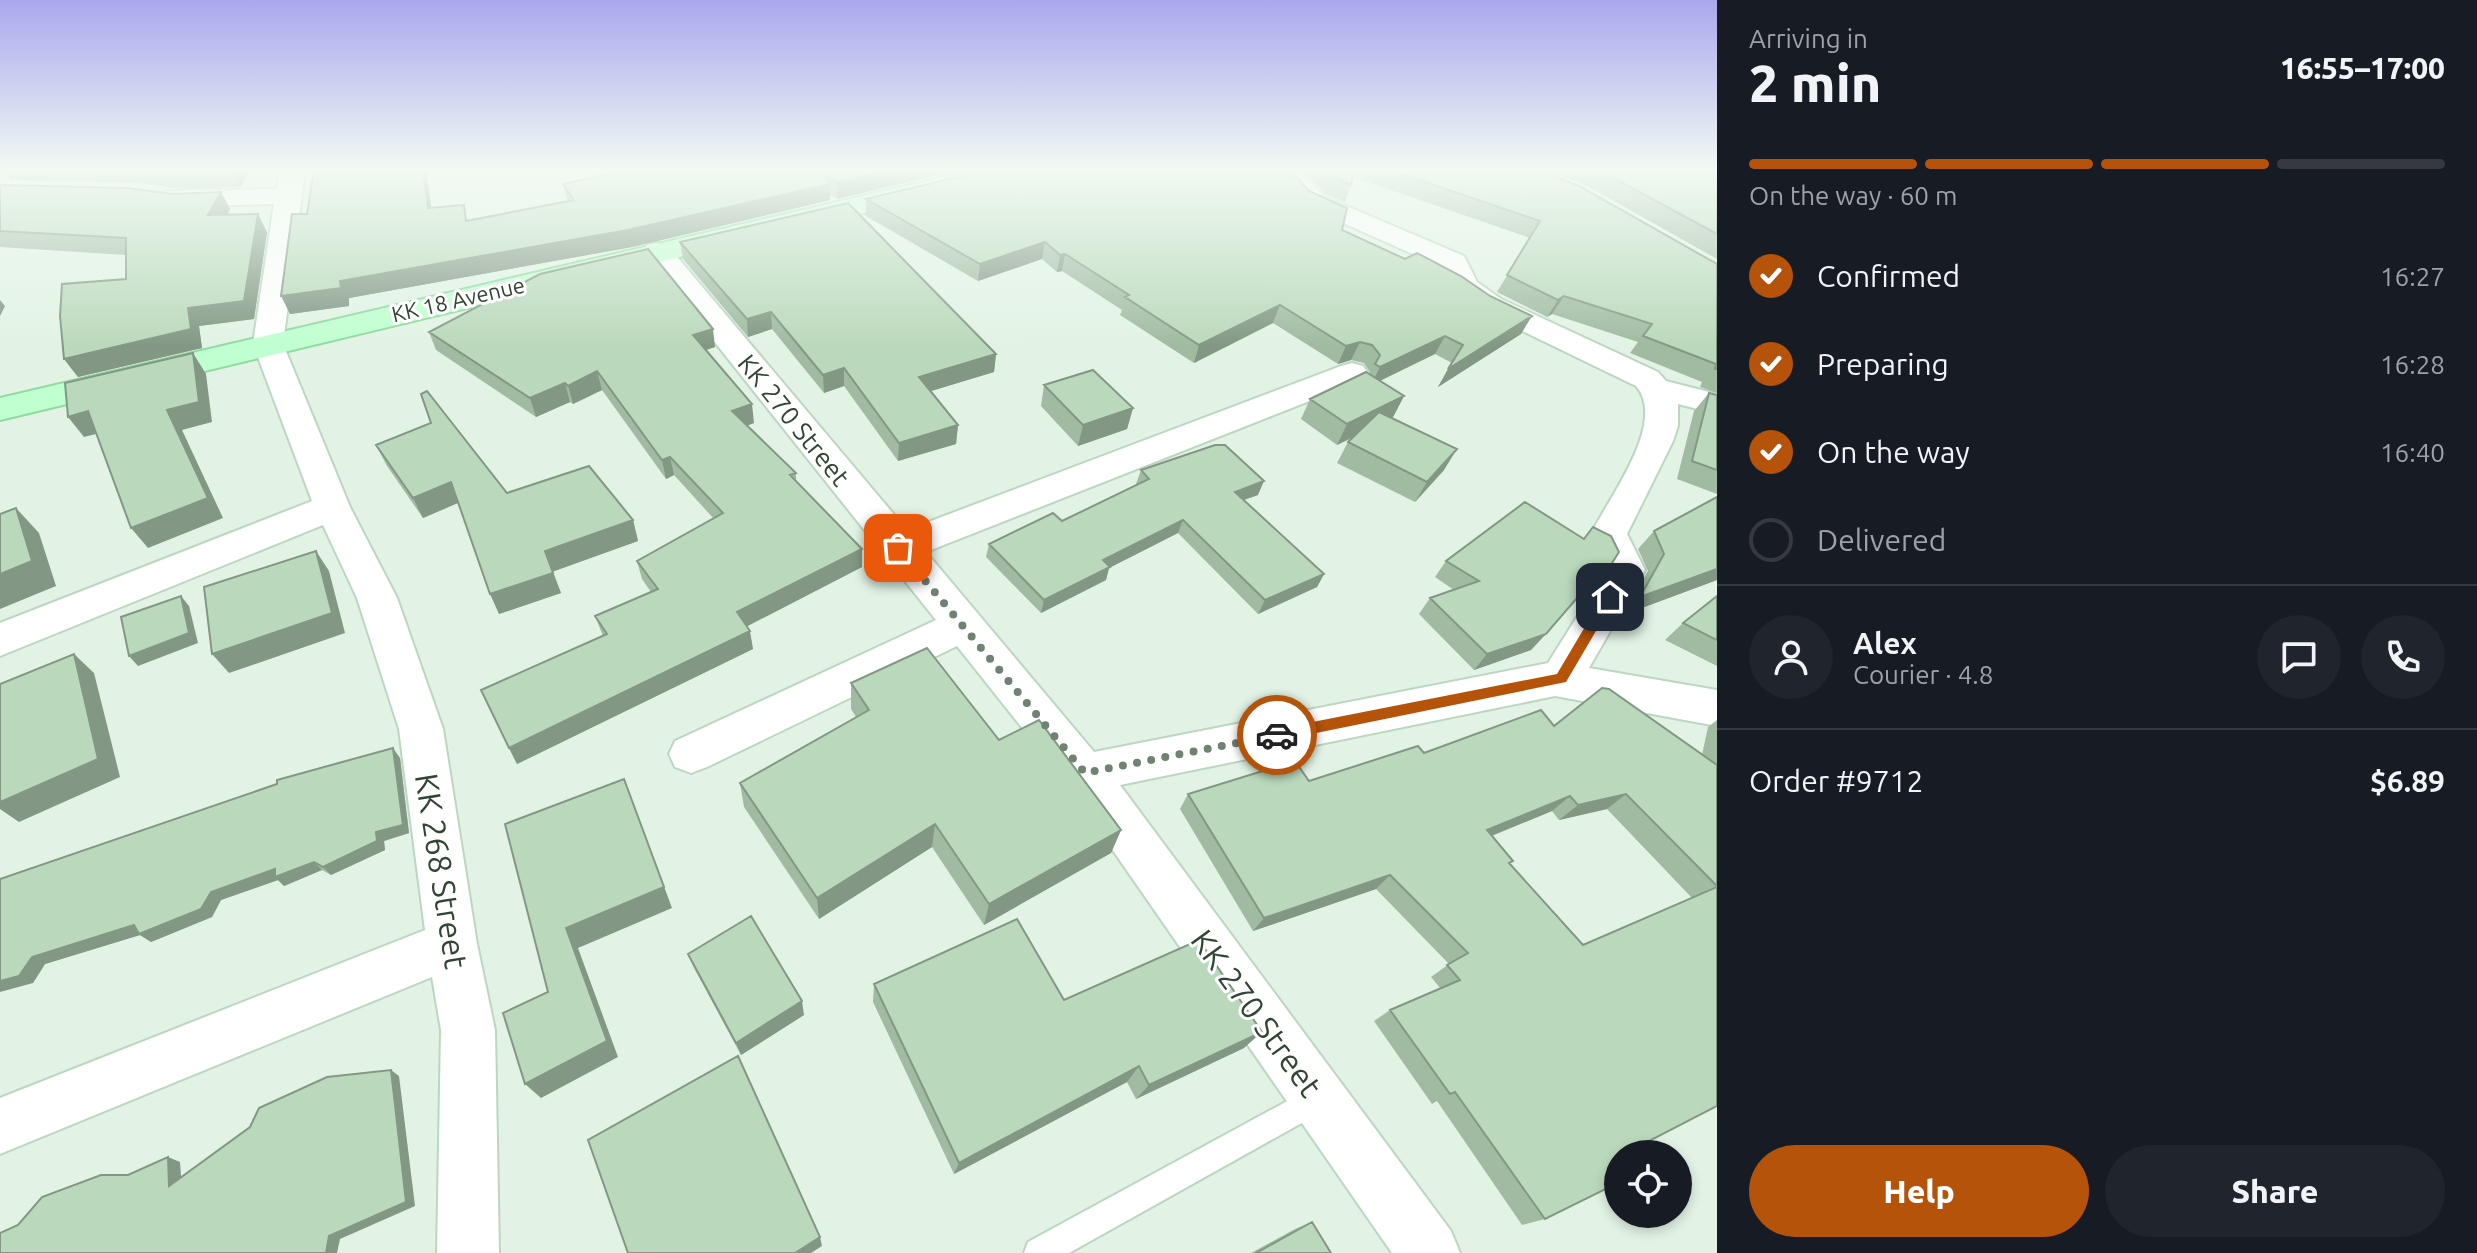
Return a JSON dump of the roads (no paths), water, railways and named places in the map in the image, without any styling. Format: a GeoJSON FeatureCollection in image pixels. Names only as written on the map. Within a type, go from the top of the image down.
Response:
{"type":"FeatureCollection","features":[{"type":"Feature","properties":{"kind":"main road","name":"KK 18 Avenue"},"geometry":{"type":"LineString","coordinates":[[0,409],[755,228]]}},
{"type":"Feature","properties":{"kind":"street"},"geometry":{"type":"LineString","coordinates":[[268,344],[285,228]]}},
{"type":"Feature","properties":{"kind":"street"},"geometry":{"type":"LineString","coordinates":[[1377,228],[1454,262],[1465,287],[1491,305],[1647,379],[1657,389],[1717,404]]}},
{"type":"Feature","properties":{"kind":"street","name":"KK 270 Street"},"geometry":{"type":"LineString","coordinates":[[657,251],[1085,773],[1429,1253]]}},
{"type":"Feature","properties":{"kind":"street","name":"KK 268 Street"},"geometry":{"type":"LineString","coordinates":[[268,344],[332,507],[377,598],[421,729],[452,944],[468,1030],[468,1253]]}},
{"type":"Feature","properties":{"kind":"street"},"geometry":{"type":"LineString","coordinates":[[898,548],[1352,373]]}},
{"type":"Feature","properties":{"kind":"street"},"geometry":{"type":"LineString","coordinates":[[1561,678],[1626,570],[1609,534],[1651,452],[1663,413],[1657,389]]}},
{"type":"Feature","properties":{"kind":"street"},"geometry":{"type":"LineString","coordinates":[[0,640],[332,507]]}},
{"type":"Feature","properties":{"kind":"street"},"geometry":{"type":"LineString","coordinates":[[691,754],[964,625]]}},
{"type":"Feature","properties":{"kind":"street"},"geometry":{"type":"LineString","coordinates":[[1085,773],[1561,678],[1717,708]]}},
{"type":"Feature","properties":{"kind":"street"},"geometry":{"type":"LineString","coordinates":[[0,1126],[452,944]]}},
{"type":"Feature","properties":{"kind":"lane"},"geometry":{"type":"LineString","coordinates":[[1039,1253],[1318,1099]]}}]}
